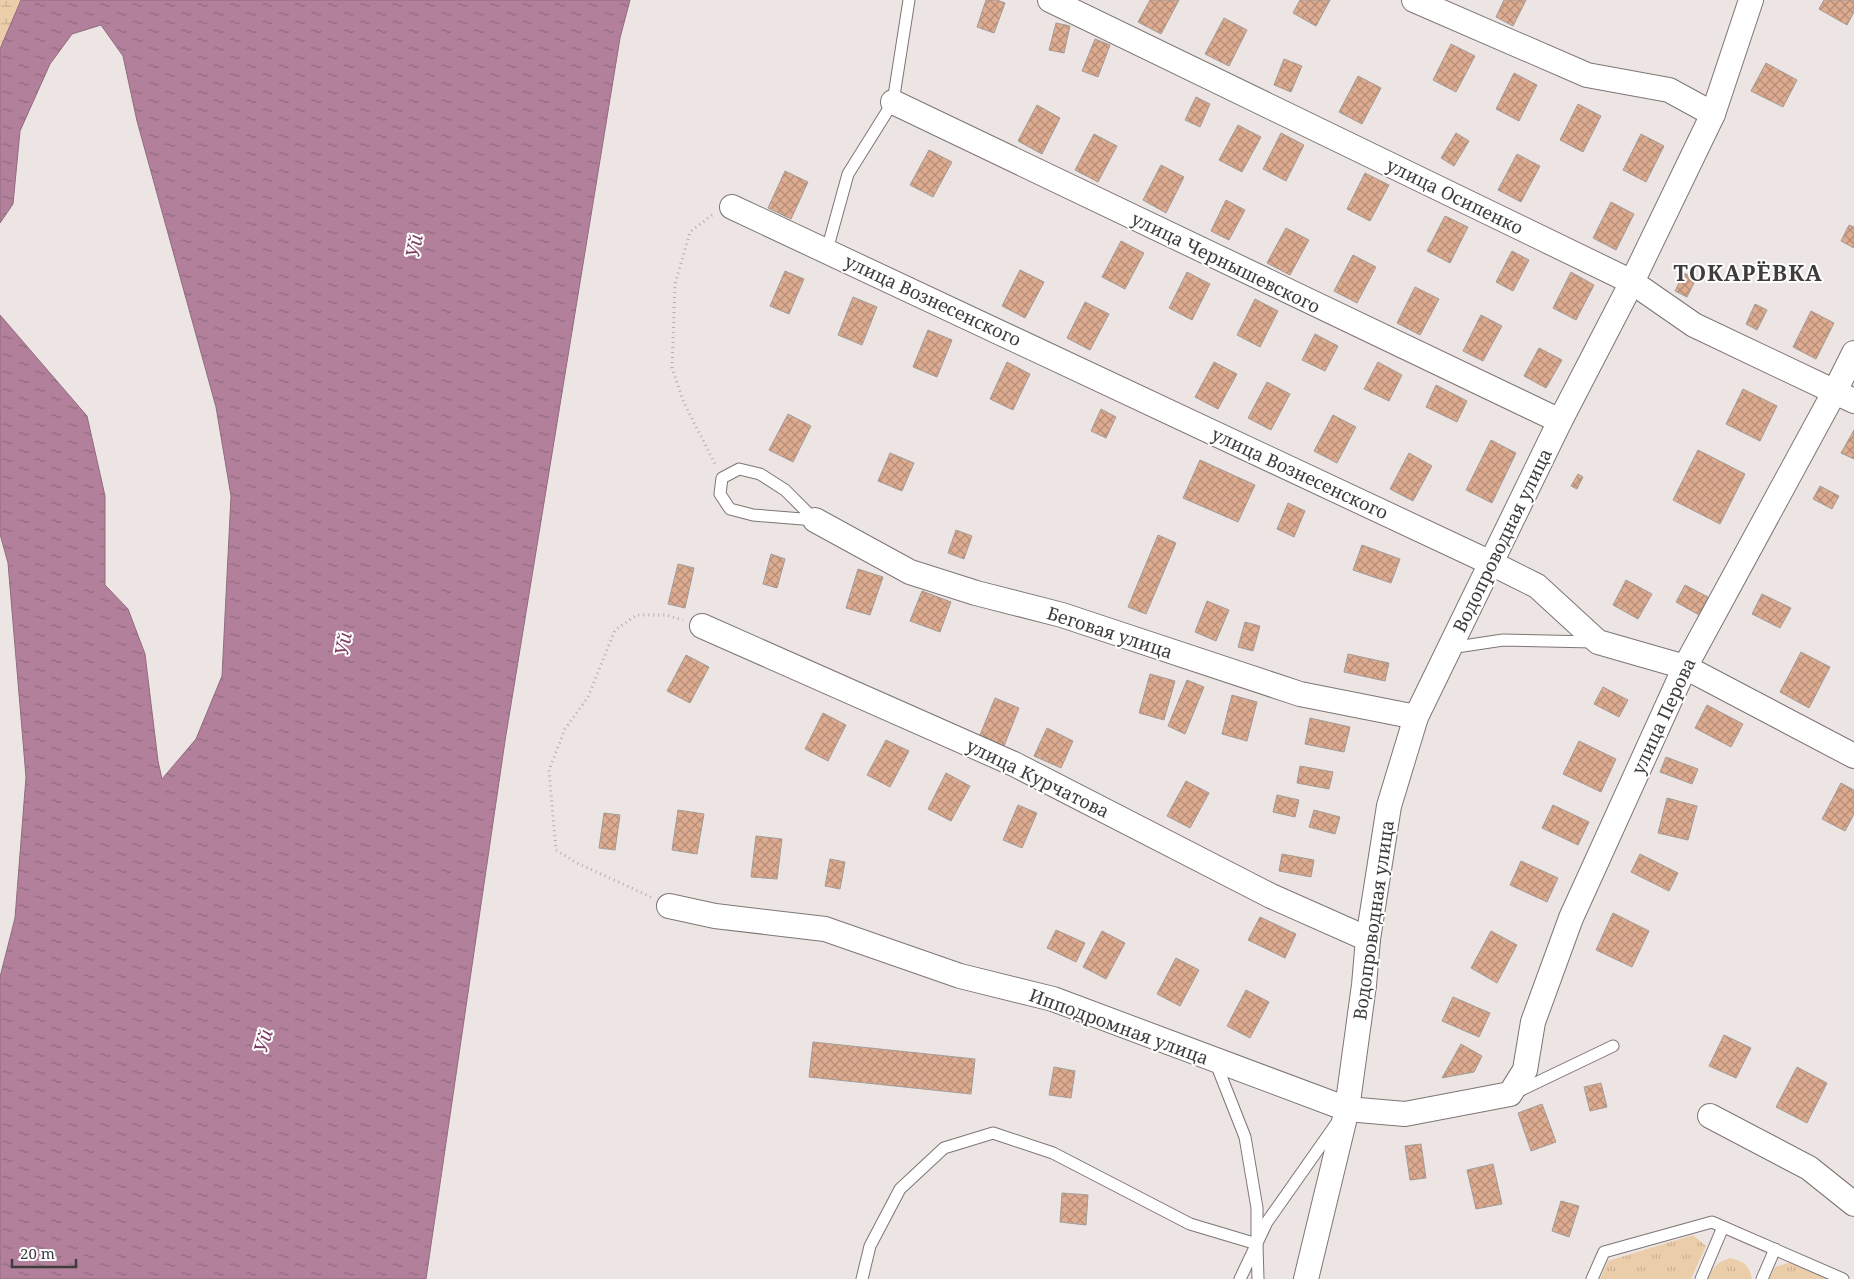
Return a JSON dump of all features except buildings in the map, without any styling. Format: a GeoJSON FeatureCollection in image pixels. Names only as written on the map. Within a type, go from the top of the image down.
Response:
{"type":"FeatureCollection","features":[{"type":"Feature","properties":{"kind":"street","name":"улица Осипенко"},"geometry":{"type":"LineString","coordinates":[[1050,0],[1632,282],[1694,325],[1844,396]]}},
{"type":"Feature","properties":{"kind":"street"},"geometry":{"type":"LineString","coordinates":[[1414,0],[1587,75],[1669,90],[1713,114]]}},
{"type":"Feature","properties":{"kind":"street","name":"Водопроводная улица"},"geometry":{"type":"LineString","coordinates":[[1306,1279],[1347,1109],[1364,985],[1368,940],[1389,806],[1416,717],[1560,421],[1632,282],[1713,114],[1751,0]]}},
{"type":"Feature","properties":{"kind":"street","name":"улица Чернышевского"},"geometry":{"type":"LineString","coordinates":[[893,102],[1560,421]]}},
{"type":"Feature","properties":{"kind":"street","name":"улица Вознесенского"},"geometry":{"type":"LineString","coordinates":[[732,207],[1491,563],[1537,586],[1598,642],[1685,667],[1854,756]]}},
{"type":"Feature","properties":{"kind":"street","name":"улица Перова"},"geometry":{"type":"LineString","coordinates":[[1510,1094],[1525,1070],[1533,1022],[1570,918],[1685,667],[1844,396],[1854,353]]}},
{"type":"Feature","properties":{"kind":"street","name":"Беговая улица"},"geometry":{"type":"LineString","coordinates":[[815,520],[910,572],[976,593],[1062,615],[1300,694],[1416,717]]}},
{"type":"Feature","properties":{"kind":"street","name":"улица Курчатова"},"geometry":{"type":"LineString","coordinates":[[702,626],[1014,764],[1271,896],[1368,940]]}},
{"type":"Feature","properties":{"kind":"street","name":"Ипподромная улица"},"geometry":{"type":"LineString","coordinates":[[669,906],[715,916],[826,929],[960,976],[1053,999],[1347,1109],[1405,1114],[1510,1094]]}},
{"type":"Feature","properties":{"kind":"street"},"geometry":{"type":"LineString","coordinates":[[1710,1116],[1809,1168],[1854,1204]]}},
{"type":"Feature","properties":{"kind":"lane"},"geometry":{"type":"LineString","coordinates":[[827,250],[848,174],[893,102],[909,0]]}},
{"type":"Feature","properties":{"kind":"lane"},"geometry":{"type":"LineString","coordinates":[[739,469],[760,474],[785,490],[815,520],[753,515],[730,509],[720,494],[722,478],[739,469]]}},
{"type":"Feature","properties":{"kind":"lane"},"geometry":{"type":"LineString","coordinates":[[1449,649],[1503,640],[1598,642]]}},
{"type":"Feature","properties":{"kind":"lane"},"geometry":{"type":"LineString","coordinates":[[1510,1094],[1613,1046]]}},
{"type":"Feature","properties":{"kind":"lane"},"geometry":{"type":"LineString","coordinates":[[1215,1060],[1246,1137],[1257,1208],[1258,1279]]}},
{"type":"Feature","properties":{"kind":"lane"},"geometry":{"type":"LineString","coordinates":[[1240,1279],[1267,1222],[1347,1109]]}},
{"type":"Feature","properties":{"kind":"lane"},"geometry":{"type":"LineString","coordinates":[[862,1279],[870,1246],[900,1190],[944,1148],[992,1133],[1053,1153],[1190,1224],[1257,1244]]}},
{"type":"Feature","properties":{"kind":"lane"},"geometry":{"type":"LineString","coordinates":[[1592,1279],[1604,1252],[1712,1222],[1843,1279]]}},
{"type":"Feature","properties":{"kind":"lane"},"geometry":{"type":"LineString","coordinates":[[1701,1279],[1723,1227]]}},
{"type":"Feature","properties":{"kind":"lane"},"geometry":{"type":"LineString","coordinates":[[1762,1279],[1775,1249]]}},
{"type":"Feature","properties":{"kind":"path"},"geometry":{"type":"LineString","coordinates":[[722,478],[684,403],[672,368],[675,284],[690,232],[715,213],[732,207]]}},
{"type":"Feature","properties":{"kind":"path"},"geometry":{"type":"LineString","coordinates":[[669,906],[556,850],[549,770],[565,729],[588,697],[615,630],[637,615],[666,615],[702,626]]}},
{"type":"Feature","properties":{"kind":"green space"},"geometry":{"type":"Polygon","coordinates":[[[0,0],[21,0],[0,49],[0,0]]]}},
{"type":"Feature","properties":{"kind":"green space"},"geometry":{"type":"Polygon","coordinates":[[[1693,1235],[1706,1246],[1691,1279],[1600,1279],[1608,1261],[1693,1235]]]}},
{"type":"Feature","properties":{"kind":"green space"},"geometry":{"type":"Polygon","coordinates":[[[1731,1258],[1746,1265],[1752,1279],[1708,1279],[1716,1265],[1731,1258]]]}},
{"type":"Feature","properties":{"kind":"green space"},"geometry":{"type":"Polygon","coordinates":[[[1791,1262],[1831,1279],[1769,1279],[1775,1267],[1791,1262]]]}},
{"type":"Feature","properties":{"kind":"water","name":"Уй"},"geometry":{"type":"Polygon","coordinates":[[[21,0],[630,0],[620,38],[505,741],[426,1279],[0,1279],[0,977],[15,918],[26,777],[8,563],[0,534],[0,315],[87,416],[105,496],[105,585],[128,609],[145,654],[158,761],[162,779],[196,739],[222,676],[231,496],[216,407],[137,121],[123,56],[101,25],[72,34],[50,64],[20,131],[13,204],[0,223],[0,49],[21,0]]]}},
{"type":"Feature","properties":{"kind":"district","name":"ТОКАРЁВКА"},"geometry":{"type":"Point","coordinates":[1748,272]}}]}
